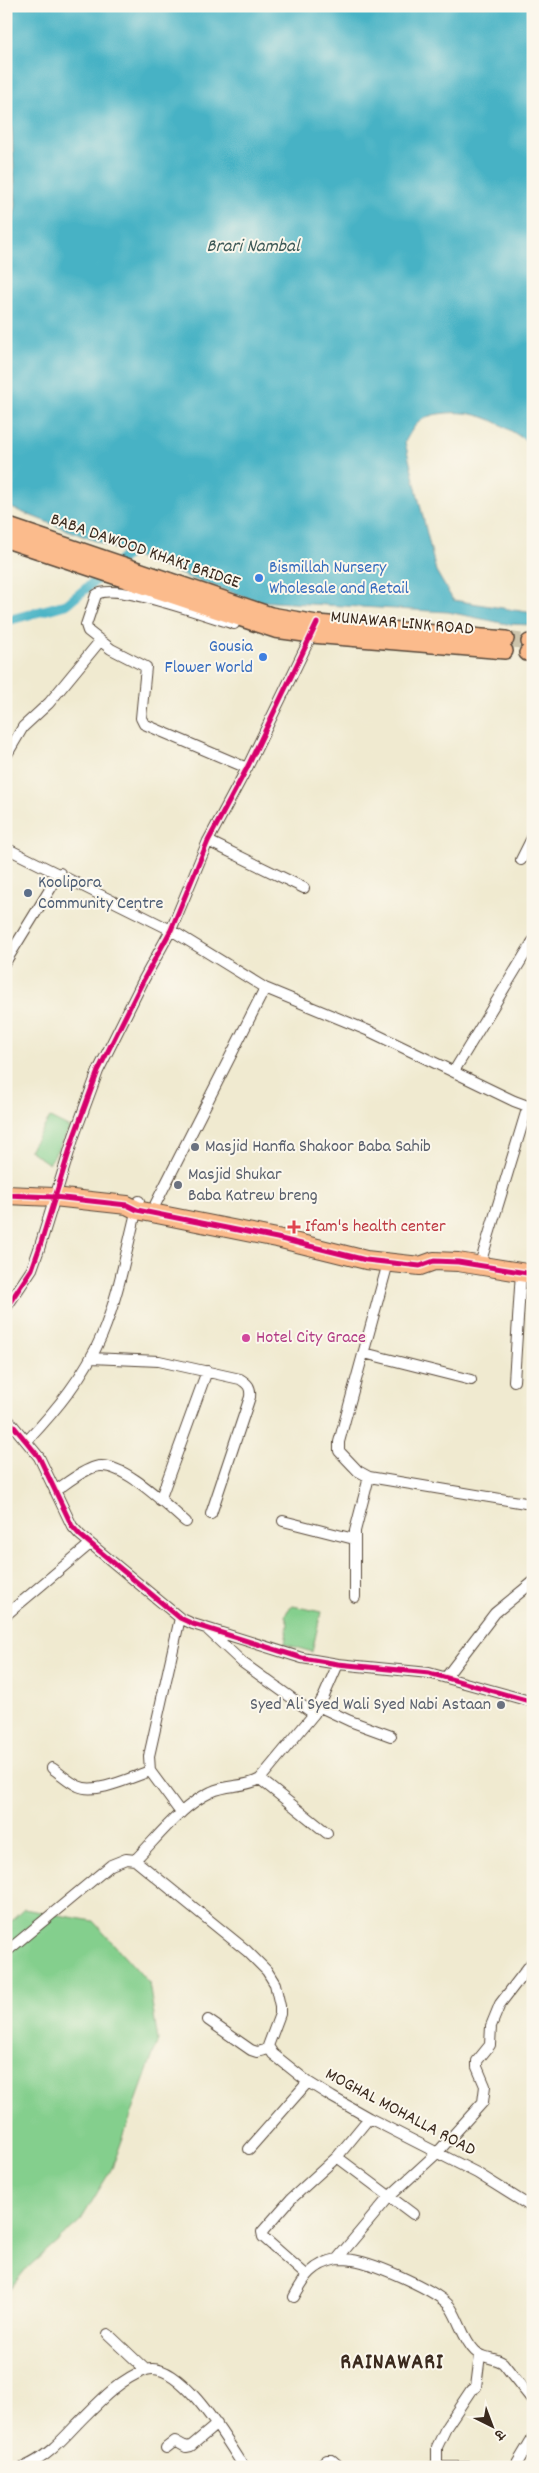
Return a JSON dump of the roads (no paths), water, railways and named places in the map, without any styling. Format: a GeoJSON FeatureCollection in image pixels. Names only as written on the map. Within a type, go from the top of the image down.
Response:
{"type":"FeatureCollection","features":[{"type":"Feature","properties":{"kind":"highway"},"geometry":{"type":"LineString","coordinates":[[6,1185],[19,1188],[35,1196]]}},
{"type":"Feature","properties":{"kind":"highway"},"geometry":{"type":"LineString","coordinates":[[6,1195],[54,1197],[140,1205],[286,1230],[369,1250],[424,1256],[434,1261],[480,1264],[527,1273]]}},
{"type":"Feature","properties":{"kind":"highway"},"geometry":{"type":"LineString","coordinates":[[140,1205],[388,1263],[420,1266],[434,1261]]}},
{"type":"Feature","properties":{"kind":"main road","name":"BABA DAWOOD KHAKI BRIDGE"},"geometry":{"type":"LineString","coordinates":[[6,525],[270,624]]}},
{"type":"Feature","properties":{"kind":"main road","name":"BABA DAWOOD KHAKI BRIDGE"},"geometry":{"type":"LineString","coordinates":[[6,540],[270,624]]}},
{"type":"Feature","properties":{"kind":"main road","name":"MUNAWAR LINK ROAD"},"geometry":{"type":"LineString","coordinates":[[270,624],[506,645]]}},
{"type":"Feature","properties":{"kind":"street"},"geometry":{"type":"LineString","coordinates":[[247,768],[144,724],[141,718],[146,667],[121,656],[100,641],[88,631],[86,624],[96,595],[102,592],[127,593],[262,632],[270,624]]}},
{"type":"Feature","properties":{"kind":"street"},"geometry":{"type":"LineString","coordinates":[[6,1308],[32,1269],[54,1197],[98,1071],[171,930],[208,841],[247,768],[314,629]]}},
{"type":"Feature","properties":{"kind":"street"},"geometry":{"type":"LineString","coordinates":[[6,756],[23,727],[49,703],[100,641]]}},
{"type":"Feature","properties":{"kind":"street"},"geometry":{"type":"LineString","coordinates":[[521,860],[533,836]]}},
{"type":"Feature","properties":{"kind":"street"},"geometry":{"type":"LineString","coordinates":[[208,841],[304,888]]}},
{"type":"Feature","properties":{"kind":"street"},"geometry":{"type":"LineString","coordinates":[[6,848],[60,873],[171,930],[265,988],[369,1030],[530,1107],[480,1264]]}},
{"type":"Feature","properties":{"kind":"street"},"geometry":{"type":"LineString","coordinates":[[6,961],[60,873]]}},
{"type":"Feature","properties":{"kind":"street"},"geometry":{"type":"LineString","coordinates":[[454,1071],[533,941]]}},
{"type":"Feature","properties":{"kind":"street"},"geometry":{"type":"LineString","coordinates":[[27,1441],[61,1404],[91,1358],[110,1316],[140,1205],[265,988]]}},
{"type":"Feature","properties":{"kind":"street"},"geometry":{"type":"LineString","coordinates":[[388,1263],[339,1442],[339,1451],[358,1471],[369,1477],[525,1503]]}},
{"type":"Feature","properties":{"kind":"street"},"geometry":{"type":"LineString","coordinates":[[514,1381],[527,1273]]}},
{"type":"Feature","properties":{"kind":"street"},"geometry":{"type":"LineString","coordinates":[[364,1353],[471,1380]]}},
{"type":"Feature","properties":{"kind":"street"},"geometry":{"type":"LineString","coordinates":[[91,1358],[159,1361],[240,1378],[251,1389],[211,1514]]}},
{"type":"Feature","properties":{"kind":"street"},"geometry":{"type":"LineString","coordinates":[[160,1500],[207,1371]]}},
{"type":"Feature","properties":{"kind":"street"},"geometry":{"type":"LineString","coordinates":[[8,1425],[27,1441],[44,1466],[72,1526],[89,1545],[180,1618],[207,1629],[302,1658],[338,1664],[390,1667],[446,1677],[533,1702]]}},
{"type":"Feature","properties":{"kind":"street"},"geometry":{"type":"LineString","coordinates":[[55,1490],[86,1471],[105,1465],[124,1473],[186,1522]]}},
{"type":"Feature","properties":{"kind":"street"},"geometry":{"type":"LineString","coordinates":[[355,1596],[354,1539],[357,1520],[369,1477]]}},
{"type":"Feature","properties":{"kind":"street"},"geometry":{"type":"LineString","coordinates":[[283,1521],[354,1539]]}},
{"type":"Feature","properties":{"kind":"street"},"geometry":{"type":"LineString","coordinates":[[6,1615],[89,1545]]}},
{"type":"Feature","properties":{"kind":"street"},"geometry":{"type":"LineString","coordinates":[[446,1677],[491,1618],[533,1582]]}},
{"type":"Feature","properties":{"kind":"street"},"geometry":{"type":"LineString","coordinates":[[180,1618],[150,1743],[150,1771],[181,1813]]}},
{"type":"Feature","properties":{"kind":"street"},"geometry":{"type":"LineString","coordinates":[[207,1629],[243,1663],[316,1710],[391,1736]]}},
{"type":"Feature","properties":{"kind":"street"},"geometry":{"type":"LineString","coordinates":[[135,1860],[181,1813],[211,1792],[222,1788],[250,1784],[260,1779],[316,1710],[338,1664]]}},
{"type":"Feature","properties":{"kind":"street"},"geometry":{"type":"LineString","coordinates":[[52,1768],[78,1786],[86,1789],[104,1787],[150,1771]]}},
{"type":"Feature","properties":{"kind":"street"},"geometry":{"type":"LineString","coordinates":[[260,1779],[327,1833]]}},
{"type":"Feature","properties":{"kind":"street"},"geometry":{"type":"LineString","coordinates":[[6,1952],[111,1865],[126,1859],[135,1860],[246,1951],[267,1971],[275,1984],[280,2006],[269,2049],[257,2052],[251,2050],[208,2020]]}},
{"type":"Feature","properties":{"kind":"street"},"geometry":{"type":"LineString","coordinates":[[338,2259],[389,2197],[437,2153],[483,2102],[485,2086],[477,2067],[477,2061],[490,2046],[491,2026],[500,2004],[533,1961]]}},
{"type":"Feature","properties":{"kind":"street","name":"MOGHAL MOHALLA ROAD"},"geometry":{"type":"LineString","coordinates":[[269,2049],[308,2082],[369,2118],[478,2173],[533,2208]]}},
{"type":"Feature","properties":{"kind":"street"},"geometry":{"type":"LineString","coordinates":[[249,2149],[308,2082]]}},
{"type":"Feature","properties":{"kind":"street"},"geometry":{"type":"LineString","coordinates":[[306,2275],[263,2237],[262,2232],[337,2157],[369,2118]]}},
{"type":"Feature","properties":{"kind":"street"},"geometry":{"type":"LineString","coordinates":[[337,2157],[413,2214]]}},
{"type":"Feature","properties":{"kind":"street"},"geometry":{"type":"LineString","coordinates":[[294,2297],[306,2275],[326,2262],[338,2259],[353,2260],[419,2285],[439,2297],[451,2308],[462,2332],[480,2355],[496,2359],[502,2364],[533,2401]]}},
{"type":"Feature","properties":{"kind":"street"},"geometry":{"type":"LineString","coordinates":[[108,2334],[146,2370]]}},
{"type":"Feature","properties":{"kind":"street"},"geometry":{"type":"LineString","coordinates":[[437,2466],[437,2447],[447,2426],[471,2390],[476,2387],[480,2355]]}},
{"type":"Feature","properties":{"kind":"street"},"geometry":{"type":"LineString","coordinates":[[24,2467],[40,2458],[56,2445],[115,2389],[146,2370],[162,2370],[171,2374],[217,2424],[244,2467]]}},
{"type":"Feature","properties":{"kind":"street"},"geometry":{"type":"LineString","coordinates":[[166,2448],[175,2441],[186,2447],[191,2446],[217,2424]]}},
{"type":"Feature","properties":{"kind":"street"},"geometry":{"type":"LineString","coordinates":[[515,2467],[533,2436]]}},
{"type":"Feature","properties":{"kind":"street"},"geometry":{"type":"LineString","coordinates":[[316,2467],[332,2460],[340,2467]]}},
{"type":"Feature","properties":{"kind":"street"},"geometry":{"type":"LineString","coordinates":[[431,2467],[492,2467]]}},
{"type":"Feature","properties":{"kind":"water","name":"Brari Nambal"},"geometry":{"type":"Polygon","coordinates":[[[6,6],[533,6],[533,445],[493,421],[472,414],[460,413],[432,415],[425,418],[414,427],[405,442],[436,571],[453,600],[533,613],[533,625],[507,624],[448,612],[257,601],[195,580],[6,506],[6,260],[16,205],[9,78],[6,65],[6,6]]]}},
{"type":"Feature","properties":{"kind":"waterway"},"geometry":{"type":"LineString","coordinates":[[6,621],[67,604],[139,545]]}},
{"type":"Feature","properties":{"kind":"tunnel"},"geometry":{"type":"LineString","coordinates":[[506,639],[529,642]]}},
{"type":"Feature","properties":{"kind":"place","name":"Bismillah Nursery Wholesale and Retail"},"geometry":{"type":"Point","coordinates":[259,578]}},
{"type":"Feature","properties":{"kind":"place","name":"Gousia Flower World"},"geometry":{"type":"Point","coordinates":[263,657]}},
{"type":"Feature","properties":{"kind":"place","name":"Koolipora Community Centre"},"geometry":{"type":"Point","coordinates":[28,893]}},
{"type":"Feature","properties":{"kind":"place","name":"Masjid Hanfia Shakoor Baba Sahib"},"geometry":{"type":"Point","coordinates":[195,1147]}},
{"type":"Feature","properties":{"kind":"place","name":"Masjid Shukar Baba Katrew breng"},"geometry":{"type":"Point","coordinates":[178,1185]}},
{"type":"Feature","properties":{"kind":"place","name":"Ifam's health center"},"geometry":{"type":"Point","coordinates":[294,1227]}},
{"type":"Feature","properties":{"kind":"place","name":"Hotel City Grace"},"geometry":{"type":"Point","coordinates":[246,1338]}},
{"type":"Feature","properties":{"kind":"place","name":"Syed Ali Syed Wali Syed Nabi Astaan"},"geometry":{"type":"Point","coordinates":[501,1705]}},
{"type":"Feature","properties":{"kind":"district","name":"RAINAWARI"},"geometry":{"type":"Point","coordinates":[392,2363]}}]}
